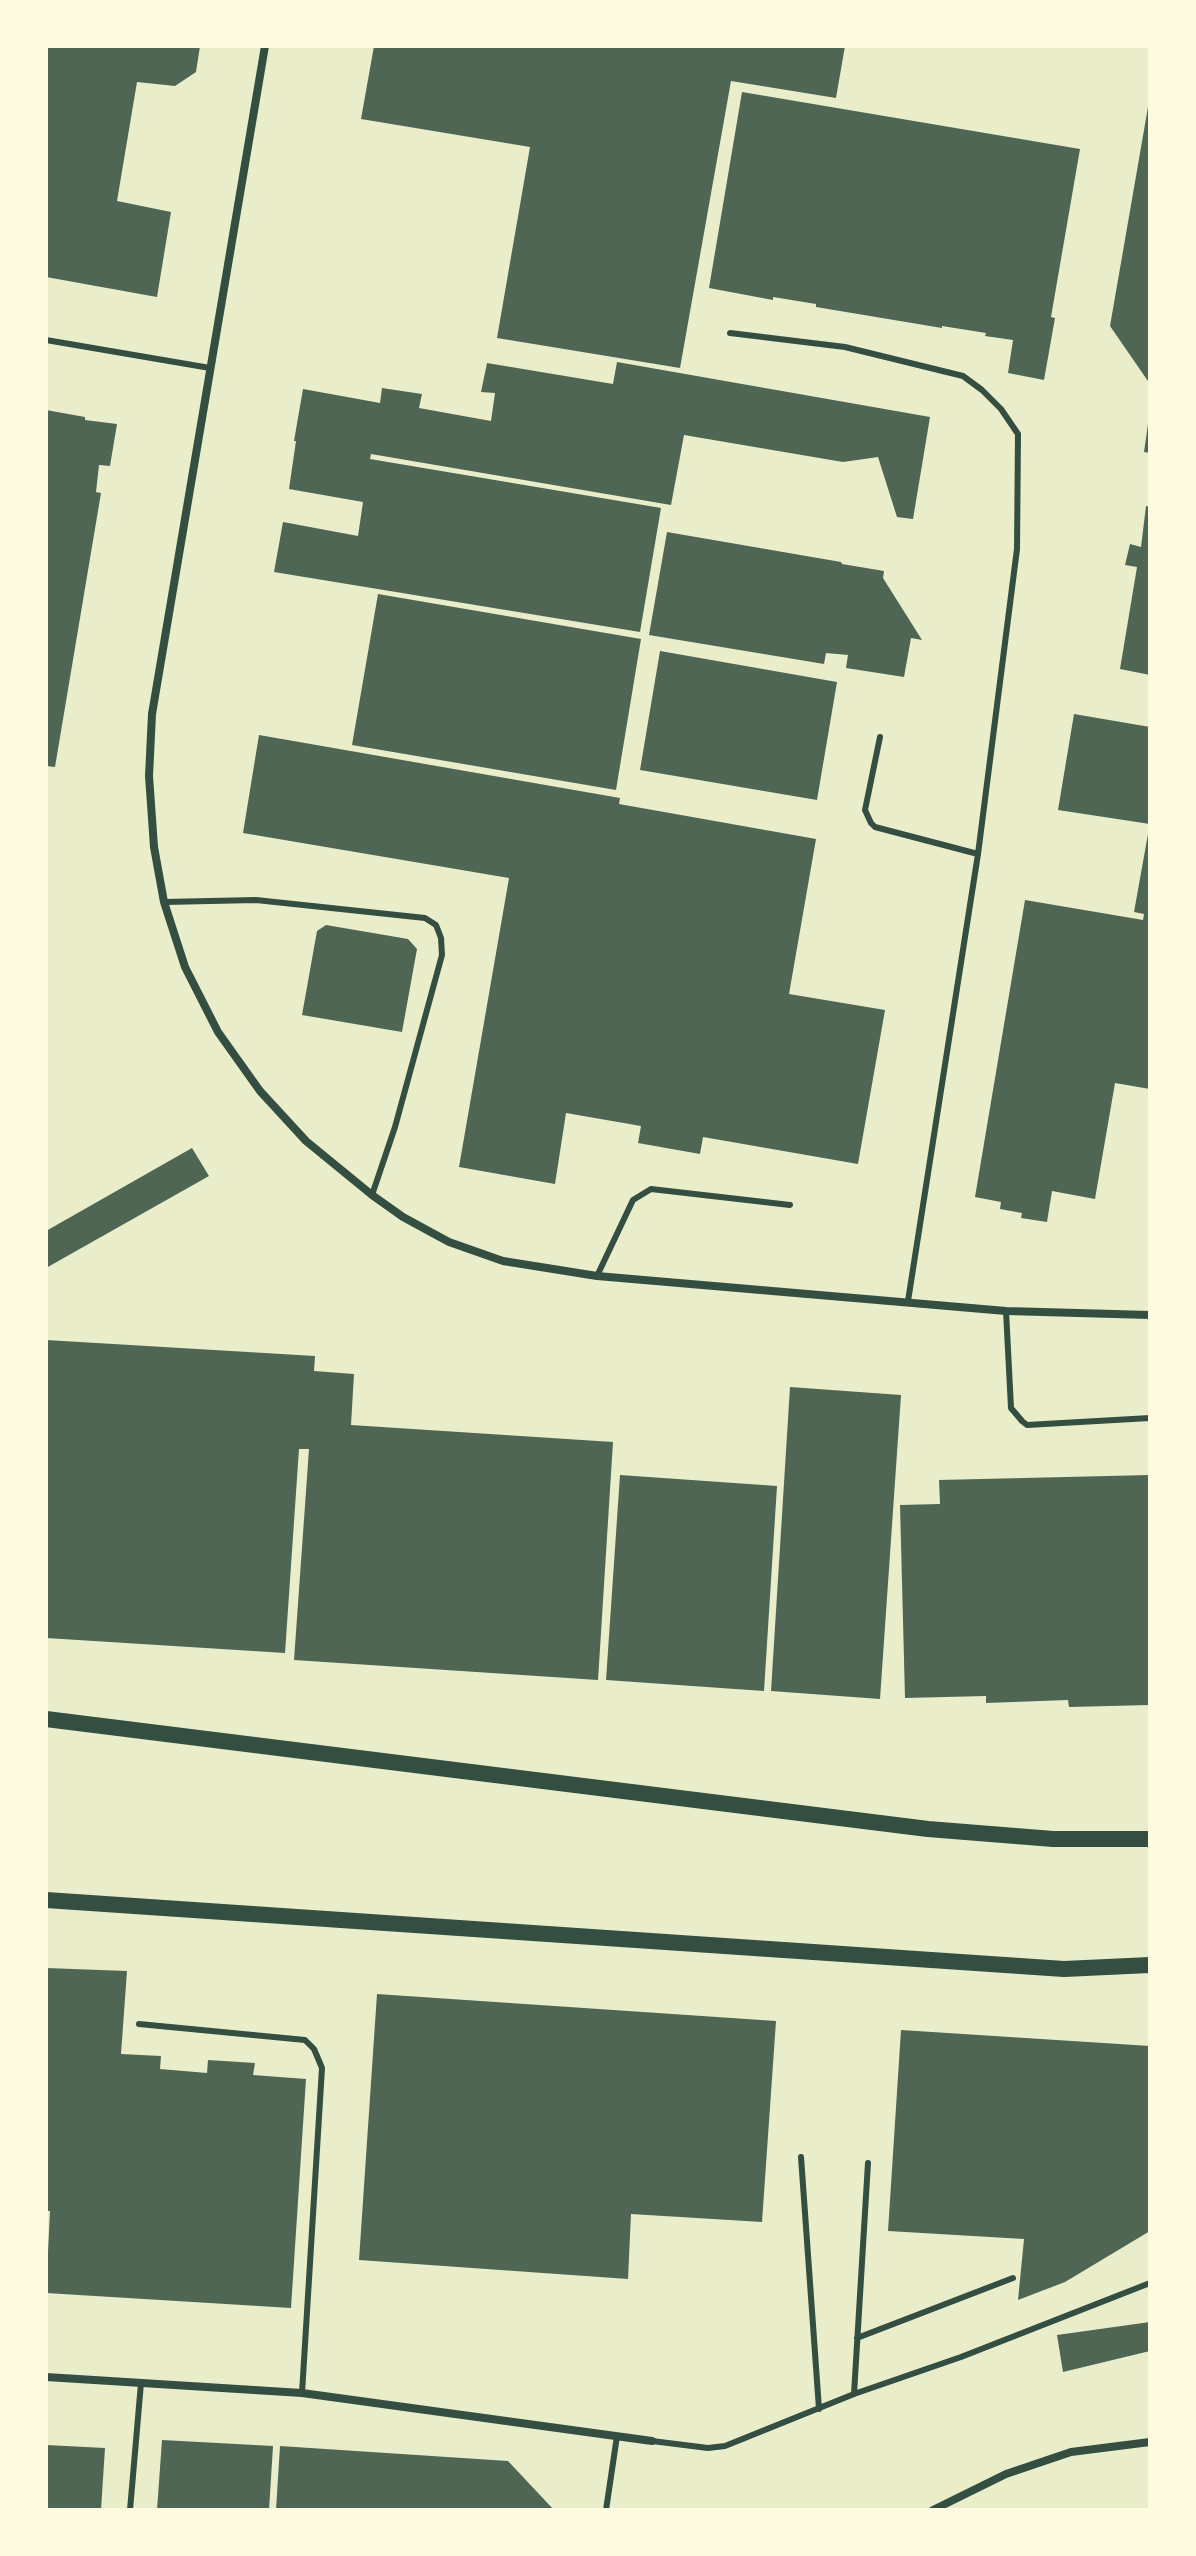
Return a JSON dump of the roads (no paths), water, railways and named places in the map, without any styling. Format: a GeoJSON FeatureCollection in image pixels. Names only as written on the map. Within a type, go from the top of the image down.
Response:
{"type":"FeatureCollection","features":[{"type":"Feature","properties":{"kind":"main road"},"geometry":{"type":"LineString","coordinates":[[46,1719],[928,1829],[1053,1839],[1150,1839]]}},
{"type":"Feature","properties":{"kind":"main road"},"geometry":{"type":"LineString","coordinates":[[46,1900],[1064,1969],[1150,1965]]}},
{"type":"Feature","properties":{"kind":"street"},"geometry":{"type":"LineString","coordinates":[[265,46],[152,714],[149,776],[154,847],[164,902],[185,967],[218,1032],[260,1091],[306,1141],[372,1195],[403,1217],[449,1242],[503,1261],[597,1276],[1006,1311],[1150,1315]]}},
{"type":"Feature","properties":{"kind":"street"},"geometry":{"type":"LineString","coordinates":[[46,2377],[302,2393],[652,2441]]}},
{"type":"Feature","properties":{"kind":"street"},"geometry":{"type":"LineString","coordinates":[[933,2510],[1006,2474],[1071,2452],[1150,2442]]}},
{"type":"Feature","properties":{"kind":"lane"},"geometry":{"type":"LineString","coordinates":[[730,333],[845,347],[963,376],[1001,409],[1018,434],[1017,549],[978,854],[908,1301]]}},
{"type":"Feature","properties":{"kind":"lane"},"geometry":{"type":"LineString","coordinates":[[46,340],[210,368]]}},
{"type":"Feature","properties":{"kind":"lane"},"geometry":{"type":"LineString","coordinates":[[880,737],[865,810],[871,823],[875,827],[978,854]]}},
{"type":"Feature","properties":{"kind":"lane"},"geometry":{"type":"LineString","coordinates":[[164,902],[256,900],[425,918],[436,925],[442,955],[395,1127],[372,1195]]}},
{"type":"Feature","properties":{"kind":"lane"},"geometry":{"type":"LineString","coordinates":[[597,1276],[633,1200],[645,1191],[651,1189],[790,1205]]}},
{"type":"Feature","properties":{"kind":"lane"},"geometry":{"type":"LineString","coordinates":[[1006,1311],[1011,1408],[1027,1425],[1150,1418]]}},
{"type":"Feature","properties":{"kind":"lane"},"geometry":{"type":"LineString","coordinates":[[139,2024],[305,2040],[314,2049],[322,2068],[302,2393]]}},
{"type":"Feature","properties":{"kind":"lane"},"geometry":{"type":"LineString","coordinates":[[801,2157],[819,2409]]}},
{"type":"Feature","properties":{"kind":"lane"},"geometry":{"type":"LineString","coordinates":[[854,2394],[868,2163]]}},
{"type":"Feature","properties":{"kind":"lane"},"geometry":{"type":"LineString","coordinates":[[857,2338],[1013,2278]]}},
{"type":"Feature","properties":{"kind":"lane"},"geometry":{"type":"LineString","coordinates":[[652,2441],[708,2448],[725,2446],[1150,2283]]}},
{"type":"Feature","properties":{"kind":"lane"},"geometry":{"type":"LineString","coordinates":[[130,2510],[141,2383]]}},
{"type":"Feature","properties":{"kind":"lane"},"geometry":{"type":"LineString","coordinates":[[606,2510],[617,2436]]}}]}
